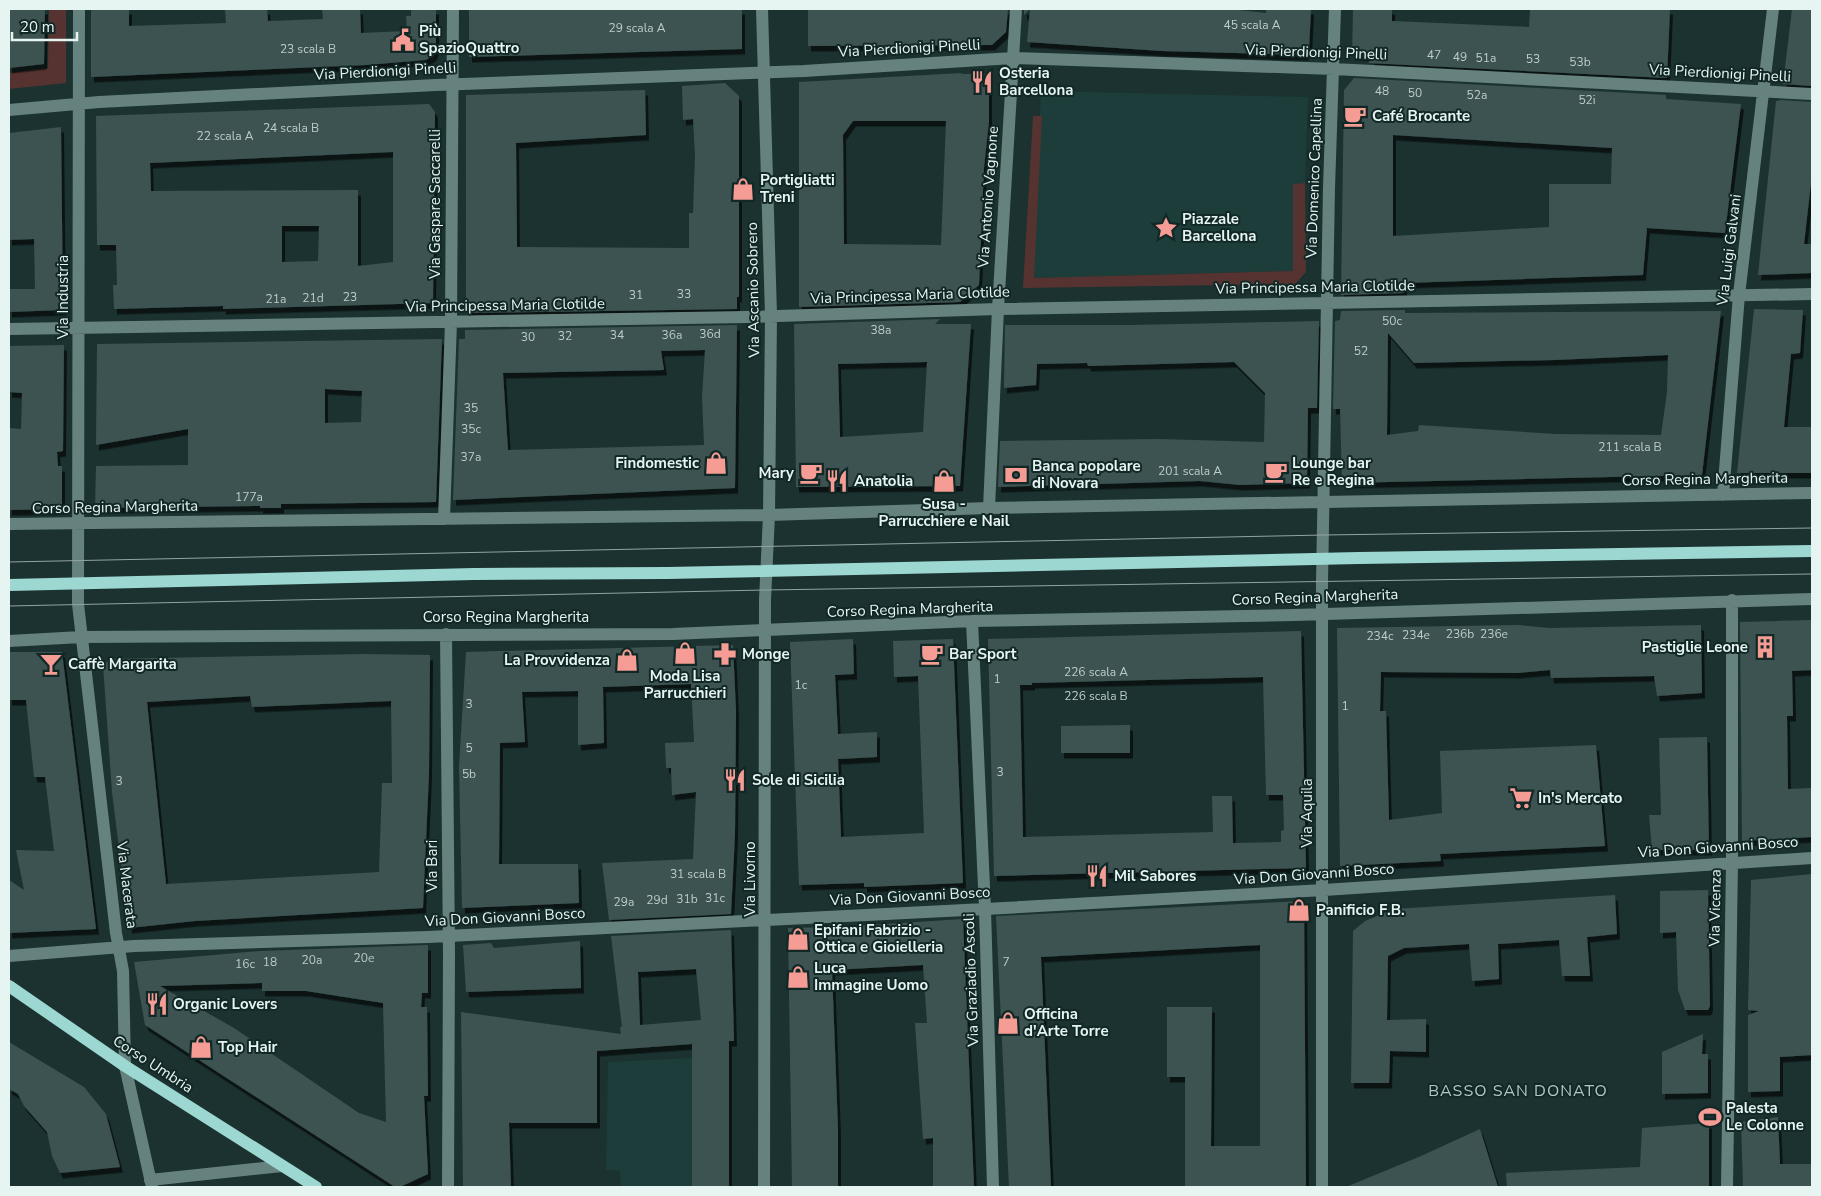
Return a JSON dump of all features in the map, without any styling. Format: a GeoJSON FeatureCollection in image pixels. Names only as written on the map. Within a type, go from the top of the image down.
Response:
{"type":"FeatureCollection","features":[{"type":"Feature","properties":{"kind":"main road"},"geometry":{"type":"LineString","coordinates":[[9,585],[474,574],[765,571],[1812,551]]}},
{"type":"Feature","properties":{"kind":"main road","name":"Corso Umbria"},"geometry":{"type":"LineString","coordinates":[[9,986],[125,1066],[316,1187]]}},
{"type":"Feature","properties":{"kind":"street","name":"Via Industria"},"geometry":{"type":"LineString","coordinates":[[78,584],[80,328],[79,9]]}},
{"type":"Feature","properties":{"kind":"street","name":"Via Gaspare Saccarelli"},"geometry":{"type":"LineString","coordinates":[[444,519],[451,322],[453,9]]}},
{"type":"Feature","properties":{"kind":"street","name":"Via Ascanio Sobrero"},"geometry":{"type":"LineString","coordinates":[[762,9],[771,315],[769,515],[765,571]]}},
{"type":"Feature","properties":{"kind":"street","name":"Via Antonio Vagnone"},"geometry":{"type":"LineString","coordinates":[[989,508],[998,309],[1016,9]]}},
{"type":"Feature","properties":{"kind":"street","name":"Via Domenico Capellina"},"geometry":{"type":"LineString","coordinates":[[1323,559],[1326,304],[1335,9]]}},
{"type":"Feature","properties":{"kind":"street","name":"Via Luigi Galvani"},"geometry":{"type":"LineString","coordinates":[[1723,495],[1739,295],[1773,9]]}},
{"type":"Feature","properties":{"kind":"street","name":"Via Pierdionigi Pinelli"},"geometry":{"type":"LineString","coordinates":[[9,110],[78,104],[452,84],[763,72],[1013,58],[1334,69],[1812,94]]}},
{"type":"Feature","properties":{"kind":"street","name":"Via Principessa Maria Clotilde"},"geometry":{"type":"LineString","coordinates":[[9,329],[451,322],[998,309],[1812,294]]}},
{"type":"Feature","properties":{"kind":"street","name":"Corso Regina Margherita"},"geometry":{"type":"LineString","coordinates":[[9,524],[769,515],[989,508],[1812,493]]}},
{"type":"Feature","properties":{"kind":"street","name":"Via Aquila"},"geometry":{"type":"LineString","coordinates":[[1322,1187],[1324,890],[1323,559]]}},
{"type":"Feature","properties":{"kind":"street","name":"Via Livorno"},"geometry":{"type":"LineString","coordinates":[[764,1187],[766,920],[765,571]]}},
{"type":"Feature","properties":{"kind":"street","name":"Via Macerata"},"geometry":{"type":"LineString","coordinates":[[78,584],[81,637],[123,971],[125,1066],[151,1184]]}},
{"type":"Feature","properties":{"kind":"street","name":"Corso Regina Margherita"},"geometry":{"type":"LineString","coordinates":[[9,641],[81,637],[765,631],[972,621],[1322,614],[1812,599]]}},
{"type":"Feature","properties":{"kind":"street","name":"Via Vicenza"},"geometry":{"type":"LineString","coordinates":[[1727,1187],[1732,862],[1732,600]]}},
{"type":"Feature","properties":{"kind":"street","name":"Via Graziadio Ascoli"},"geometry":{"type":"LineString","coordinates":[[972,621],[985,909],[993,1187]]}},
{"type":"Feature","properties":{"kind":"street","name":"Via Bari"},"geometry":{"type":"LineString","coordinates":[[446,634],[449,936],[448,1187]]}},
{"type":"Feature","properties":{"kind":"street","name":"Via Don Giovanni Bosco"},"geometry":{"type":"LineString","coordinates":[[9,956],[119,947],[449,936],[985,909],[1324,890],[1812,858]]}},
{"type":"Feature","properties":{"kind":"street"},"geometry":{"type":"LineString","coordinates":[[151,1184],[282,1166]]}},
{"type":"Feature","properties":{"kind":"shaded area"},"geometry":{"type":"Polygon","coordinates":[[[49,9],[66,9],[66,83],[9,89],[9,73],[48,68],[49,9]]]}},
{"type":"Feature","properties":{"kind":"shaded area","name":"Piazzale Barcellona"},"geometry":{"type":"Polygon","coordinates":[[[1041,91],[1308,97],[1305,183],[1293,184],[1293,271],[1033,278],[1041,91]]]}},
{"type":"Feature","properties":{"kind":"shaded area"},"geometry":{"type":"Polygon","coordinates":[[[1033,116],[1042,116],[1034,278],[1293,271],[1293,184],[1305,183],[1306,272],[1295,284],[1023,288],[1033,116]]]}},
{"type":"Feature","properties":{"kind":"shaded area"},"geometry":{"type":"Polygon","coordinates":[[[692,1058],[692,1122],[730,1187],[621,1187],[620,1171],[606,1170],[608,1062],[692,1058]]]}},
{"type":"Feature","properties":{"kind":"building"},"geometry":{"type":"Polygon","coordinates":[[[9,9],[45,9],[44,64],[9,68],[9,9]]]}},
{"type":"Feature","properties":{"kind":"building"},"geometry":{"type":"Polygon","coordinates":[[[91,9],[129,9],[129,26],[226,23],[225,9],[267,9],[268,21],[323,19],[322,9],[360,9],[361,33],[407,31],[406,16],[411,16],[411,9],[436,9],[436,49],[434,55],[426,60],[366,65],[91,77],[91,9]]]}},
{"type":"Feature","properties":{"kind":"building"},"geometry":{"type":"Polygon","coordinates":[[[469,9],[742,9],[742,49],[469,57],[469,9]]]}},
{"type":"Feature","properties":{"kind":"building"},"geometry":{"type":"Polygon","coordinates":[[[808,9],[1008,9],[1006,32],[992,45],[808,46],[808,9]]]}},
{"type":"Feature","properties":{"kind":"building"},"geometry":{"type":"Polygon","coordinates":[[[1024,9],[1030,9],[1024,15],[1024,9]]]}},
{"type":"Feature","properties":{"kind":"building"},"geometry":{"type":"Polygon","coordinates":[[[1030,9],[1230,9],[1266,13],[1266,9],[1311,9],[1309,49],[1305,55],[1162,51],[1027,42],[1030,9]]]}},
{"type":"Feature","properties":{"kind":"building"},"geometry":{"type":"Polygon","coordinates":[[[1353,9],[1392,9],[1392,21],[1529,27],[1530,9],[1670,9],[1667,78],[1368,63],[1374,56],[1352,55],[1353,9]]]}},
{"type":"Feature","properties":{"kind":"building"},"geometry":{"type":"Polygon","coordinates":[[[1792,9],[1812,9],[1812,86],[1783,84],[1792,9]]]}},
{"type":"Feature","properties":{"kind":"building"},"geometry":{"type":"Polygon","coordinates":[[[962,73],[989,74],[989,121],[984,168],[979,285],[960,302],[799,307],[799,82],[962,73]],[[853,121],[843,135],[844,244],[941,245],[946,121],[853,121]]]}},
{"type":"Feature","properties":{"kind":"building"},"geometry":{"type":"Polygon","coordinates":[[[1354,78],[1666,95],[1666,99],[1741,104],[1725,233],[1647,228],[1643,275],[1404,283],[1404,293],[1341,295],[1344,90],[1354,78]],[[1393,135],[1393,236],[1549,227],[1549,184],[1611,184],[1612,148],[1393,135]]]}},
{"type":"Feature","properties":{"kind":"building"},"geometry":{"type":"Polygon","coordinates":[[[725,83],[739,96],[739,297],[737,297],[737,309],[466,313],[466,95],[645,90],[646,135],[516,143],[517,247],[689,248],[689,213],[693,213],[695,155],[693,119],[683,120],[682,86],[725,83]]]}},
{"type":"Feature","properties":{"kind":"building"},"geometry":{"type":"Polygon","coordinates":[[[1776,101],[1812,102],[1812,174],[1804,244],[1812,244],[1812,273],[1758,275],[1776,101]]]}},
{"type":"Feature","properties":{"kind":"building"},"geometry":{"type":"Polygon","coordinates":[[[429,104],[435,112],[433,303],[223,309],[223,306],[114,309],[113,285],[117,285],[116,245],[97,245],[96,116],[429,104]],[[393,152],[150,163],[151,191],[358,190],[358,266],[393,262],[393,152]],[[282,226],[282,262],[318,261],[319,226],[282,226]]]}},
{"type":"Feature","properties":{"kind":"building"},"geometry":{"type":"Polygon","coordinates":[[[61,127],[63,310],[9,312],[9,289],[35,289],[34,239],[9,240],[9,133],[61,127]]]}},
{"type":"Feature","properties":{"kind":"building"},"geometry":{"type":"Polygon","coordinates":[[[1754,309],[1803,310],[1800,353],[1791,354],[1784,427],[1812,427],[1812,473],[1737,473],[1754,309]]]}},
{"type":"Feature","properties":{"kind":"building"},"geometry":{"type":"Polygon","coordinates":[[[1405,310],[1405,313],[1721,311],[1702,475],[1342,483],[1340,409],[1333,409],[1335,321],[1340,320],[1341,311],[1405,310]],[[1388,333],[1387,435],[1418,431],[1419,425],[1555,434],[1661,435],[1667,392],[1668,355],[1414,363],[1388,333]]]}},
{"type":"Feature","properties":{"kind":"building"},"geometry":{"type":"Polygon","coordinates":[[[940,319],[935,324],[971,324],[960,486],[796,487],[794,324],[940,319]],[[927,362],[838,364],[840,437],[923,432],[927,362]]]}},
{"type":"Feature","properties":{"kind":"building"},"geometry":{"type":"Polygon","coordinates":[[[1319,321],[1317,408],[1308,408],[1307,483],[1240,485],[1200,481],[998,487],[1000,441],[1159,439],[1264,442],[1265,393],[1234,362],[1088,366],[1087,363],[1037,364],[1036,385],[1004,388],[1005,325],[1132,325],[1319,321]]]}},
{"type":"Feature","properties":{"kind":"building"},"geometry":{"type":"Polygon","coordinates":[[[737,325],[735,488],[453,500],[459,339],[465,339],[465,330],[737,325]],[[705,350],[661,351],[664,370],[503,373],[508,450],[704,445],[702,397],[705,350]]]}},
{"type":"Feature","properties":{"kind":"building"},"geometry":{"type":"Polygon","coordinates":[[[442,339],[436,502],[281,504],[281,508],[260,508],[260,506],[95,508],[96,466],[188,465],[188,429],[96,445],[97,344],[442,339]],[[325,389],[325,423],[361,422],[362,391],[325,389]]]}},
{"type":"Feature","properties":{"kind":"building"},"geometry":{"type":"Polygon","coordinates":[[[64,345],[63,451],[57,452],[58,466],[62,466],[62,509],[9,510],[9,428],[21,429],[22,393],[9,392],[9,346],[64,345]]]}},
{"type":"Feature","properties":{"kind":"building"},"geometry":{"type":"Polygon","coordinates":[[[1812,620],[1812,670],[1792,671],[1793,716],[1787,716],[1788,789],[1812,788],[1812,837],[1742,841],[1740,622],[1812,620]]]}},
{"type":"Feature","properties":{"kind":"building"},"geometry":{"type":"Polygon","coordinates":[[[1518,625],[1550,628],[1701,625],[1702,693],[1657,696],[1654,676],[1551,678],[1550,670],[1517,673],[1381,672],[1380,711],[1386,711],[1389,820],[1442,813],[1440,751],[1596,745],[1605,846],[1440,854],[1441,861],[1340,866],[1337,628],[1518,625]]]}},
{"type":"Feature","properties":{"kind":"building"},"geometry":{"type":"Polygon","coordinates":[[[1301,631],[1306,868],[994,876],[988,639],[1301,631]],[[1263,677],[1032,683],[1032,685],[1020,685],[1023,837],[1213,832],[1212,796],[1232,796],[1233,843],[1281,842],[1281,831],[1284,830],[1283,795],[1266,795],[1263,677]]]}},
{"type":"Feature","properties":{"kind":"building"},"geometry":{"type":"Polygon","coordinates":[[[853,639],[854,674],[835,675],[838,734],[877,732],[877,757],[838,759],[841,837],[924,833],[918,676],[894,677],[893,641],[953,639],[963,883],[864,887],[864,883],[799,885],[790,642],[853,639]]]}},
{"type":"Feature","properties":{"kind":"building"},"geometry":{"type":"Polygon","coordinates":[[[733,645],[736,711],[735,834],[731,914],[609,920],[602,863],[693,859],[696,792],[672,795],[671,768],[666,768],[665,743],[694,742],[691,684],[603,687],[604,743],[578,745],[578,691],[522,692],[525,742],[500,743],[499,864],[578,864],[579,903],[462,908],[459,766],[466,652],[733,645]]]}},
{"type":"Feature","properties":{"kind":"building"},"geometry":{"type":"Polygon","coordinates":[[[9,652],[62,652],[96,929],[9,933],[9,880],[24,890],[16,850],[54,851],[45,777],[34,777],[26,700],[9,700],[9,652]]]}},
{"type":"Feature","properties":{"kind":"building"},"geometry":{"type":"Polygon","coordinates":[[[362,654],[430,655],[429,773],[423,908],[195,921],[129,928],[112,792],[103,665],[111,659],[362,654]],[[250,696],[147,702],[166,884],[379,872],[382,783],[392,783],[391,701],[252,707],[250,696]]]}},
{"type":"Feature","properties":{"kind":"building"},"geometry":{"type":"Polygon","coordinates":[[[1130,725],[1130,753],[1061,753],[1061,726],[1130,725]]]}},
{"type":"Feature","properties":{"kind":"building"},"geometry":{"type":"Polygon","coordinates":[[[1707,737],[1709,850],[1652,850],[1649,815],[1661,815],[1659,738],[1707,737]]]}},
{"type":"Feature","properties":{"kind":"building"},"geometry":{"type":"Polygon","coordinates":[[[1812,874],[1812,1055],[1780,1057],[1780,1091],[1748,1092],[1748,1015],[1759,1011],[1748,1010],[1751,880],[1812,874]]]}},
{"type":"Feature","properties":{"kind":"building"},"geometry":{"type":"Polygon","coordinates":[[[1708,890],[1710,1006],[1708,1010],[1685,1010],[1678,990],[1676,932],[1660,933],[1660,891],[1708,890]]]}},
{"type":"Feature","properties":{"kind":"building"},"geometry":{"type":"Polygon","coordinates":[[[1615,895],[1617,934],[1587,937],[1590,976],[1562,976],[1559,940],[1498,944],[1499,979],[1472,981],[1469,944],[1404,948],[1388,956],[1387,1020],[1426,1019],[1426,1052],[1390,1051],[1389,1083],[1351,1083],[1353,931],[1365,921],[1394,909],[1615,895]]]}},
{"type":"Feature","properties":{"kind":"building"},"geometry":{"type":"Polygon","coordinates":[[[1304,901],[1306,1187],[1185,1187],[1185,1077],[1167,1077],[1167,1007],[1212,1007],[1211,1146],[1260,1146],[1260,945],[1041,957],[1051,1187],[1009,1187],[996,916],[1304,901]]]}},
{"type":"Feature","properties":{"kind":"building"},"geometry":{"type":"Polygon","coordinates":[[[963,919],[974,1187],[933,1187],[933,1138],[923,1139],[915,1023],[927,1023],[923,965],[832,970],[838,1129],[838,1187],[792,1187],[788,928],[839,927],[963,919]]]}},
{"type":"Feature","properties":{"kind":"building"},"geometry":{"type":"Polygon","coordinates":[[[731,930],[734,1041],[729,1041],[729,1187],[692,1187],[692,1044],[597,1051],[597,1123],[509,1123],[511,1187],[463,1187],[461,1012],[621,1034],[620,1027],[622,1027],[611,936],[731,930]],[[696,969],[638,972],[640,1025],[701,1020],[696,969]]]}},
{"type":"Feature","properties":{"kind":"building"},"geometry":{"type":"Polygon","coordinates":[[[580,941],[581,988],[466,992],[463,945],[491,943],[494,948],[580,941]]]}},
{"type":"Feature","properties":{"kind":"building"},"geometry":{"type":"Polygon","coordinates":[[[428,945],[428,993],[422,993],[421,1007],[427,1007],[428,1096],[424,1096],[428,1174],[400,1187],[395,1187],[145,1025],[134,962],[260,951],[428,945]],[[262,983],[160,986],[234,1028],[359,1113],[386,1122],[383,1003],[306,991],[262,991],[262,983]]]}},
{"type":"Feature","properties":{"kind":"building"},"geometry":{"type":"Polygon","coordinates":[[[1703,1034],[1702,1054],[1708,1054],[1708,1093],[1662,1094],[1662,1052],[1703,1034]]]}},
{"type":"Feature","properties":{"kind":"building"},"geometry":{"type":"Polygon","coordinates":[[[9,1042],[84,1087],[106,1114],[120,1167],[60,1173],[52,1156],[47,1132],[24,1106],[18,1094],[9,1089],[9,1042]]]}},
{"type":"Feature","properties":{"kind":"building"},"geometry":{"type":"Polygon","coordinates":[[[1778,1117],[1780,1164],[1812,1164],[1812,1187],[1743,1187],[1741,1122],[1778,1117]]]}},
{"type":"Feature","properties":{"kind":"building"},"geometry":{"type":"Polygon","coordinates":[[[1709,1123],[1709,1187],[1507,1187],[1506,1173],[1640,1167],[1642,1128],[1709,1123]]]}},
{"type":"Feature","properties":{"kind":"building"},"geometry":{"type":"Polygon","coordinates":[[[1480,1129],[1498,1187],[1346,1187],[1421,1156],[1480,1129]]]}},
{"type":"Feature","properties":{"kind":"tram line"},"geometry":{"type":"LineString","coordinates":[[9,562],[1324,535],[1812,528]]}},
{"type":"Feature","properties":{"kind":"tram line"},"geometry":{"type":"LineString","coordinates":[[9,606],[765,590],[1812,574]]}},
{"type":"Feature","properties":{"kind":"place","name":"Più SpazioQuattro"},"geometry":{"type":"Point","coordinates":[403,40]}},
{"type":"Feature","properties":{"kind":"place","name":"Osteria Barcellona"},"geometry":{"type":"Point","coordinates":[982,82]}},
{"type":"Feature","properties":{"kind":"place","name":"Café Brocante"},"geometry":{"type":"Point","coordinates":[1355,116]}},
{"type":"Feature","properties":{"kind":"place","name":"Portigliatti Treni"},"geometry":{"type":"Point","coordinates":[743,189]}},
{"type":"Feature","properties":{"kind":"place","name":"Piazzale Barcellona"},"geometry":{"type":"Point","coordinates":[1166,228]}},
{"type":"Feature","properties":{"kind":"place","name":"Findomestic"},"geometry":{"type":"Point","coordinates":[716,463]}},
{"type":"Feature","properties":{"kind":"place","name":"Lounge bar Re e Regina"},"geometry":{"type":"Point","coordinates":[1276,472]}},
{"type":"Feature","properties":{"kind":"place","name":"Mary"},"geometry":{"type":"Point","coordinates":[811,473]}},
{"type":"Feature","properties":{"kind":"place","name":"Banca popolare di Novara"},"geometry":{"type":"Point","coordinates":[1016,475]}},
{"type":"Feature","properties":{"kind":"place","name":"Anatolia"},"geometry":{"type":"Point","coordinates":[837,481]}},
{"type":"Feature","properties":{"kind":"place","name":"Susa - Parrucchiere e Nail"},"geometry":{"type":"Point","coordinates":[944,481]}},
{"type":"Feature","properties":{"kind":"place","name":"Pastiglie Leone"},"geometry":{"type":"Point","coordinates":[1765,647]}},
{"type":"Feature","properties":{"kind":"place","name":"Moda Lisa Parrucchieri"},"geometry":{"type":"Point","coordinates":[685,653]}},
{"type":"Feature","properties":{"kind":"place","name":"Monge"},"geometry":{"type":"Point","coordinates":[725,654]}},
{"type":"Feature","properties":{"kind":"place","name":"Bar Sport"},"geometry":{"type":"Point","coordinates":[932,654]}},
{"type":"Feature","properties":{"kind":"place","name":"La Provvidenza"},"geometry":{"type":"Point","coordinates":[627,660]}},
{"type":"Feature","properties":{"kind":"place","name":"Caffè Margarita"},"geometry":{"type":"Point","coordinates":[51,664]}},
{"type":"Feature","properties":{"kind":"place","name":"Sole di Sicilia"},"geometry":{"type":"Point","coordinates":[735,780]}},
{"type":"Feature","properties":{"kind":"place","name":"In's Mercato"},"geometry":{"type":"Point","coordinates":[1521,798]}},
{"type":"Feature","properties":{"kind":"place","name":"Mil Sabores"},"geometry":{"type":"Point","coordinates":[1097,876]}},
{"type":"Feature","properties":{"kind":"place","name":"Panificio F.B."},"geometry":{"type":"Point","coordinates":[1299,910]}},
{"type":"Feature","properties":{"kind":"place","name":"Epifani Fabrizio - Ottica e Gioielleria"},"geometry":{"type":"Point","coordinates":[798,939]}},
{"type":"Feature","properties":{"kind":"place","name":"Luca Immagine Uomo"},"geometry":{"type":"Point","coordinates":[798,977]}},
{"type":"Feature","properties":{"kind":"place","name":"Organic Lovers"},"geometry":{"type":"Point","coordinates":[157,1004]}},
{"type":"Feature","properties":{"kind":"place","name":"Officina d'Arte Torre"},"geometry":{"type":"Point","coordinates":[1008,1023]}},
{"type":"Feature","properties":{"kind":"place","name":"Top Hair"},"geometry":{"type":"Point","coordinates":[201,1047]}},
{"type":"Feature","properties":{"kind":"place","name":"Palesta Le Colonne"},"geometry":{"type":"Point","coordinates":[1710,1117]}},
{"type":"Feature","properties":{"kind":"district","name":"BASSO SAN DONATO"},"geometry":{"type":"Point","coordinates":[1518,1090]}}]}
